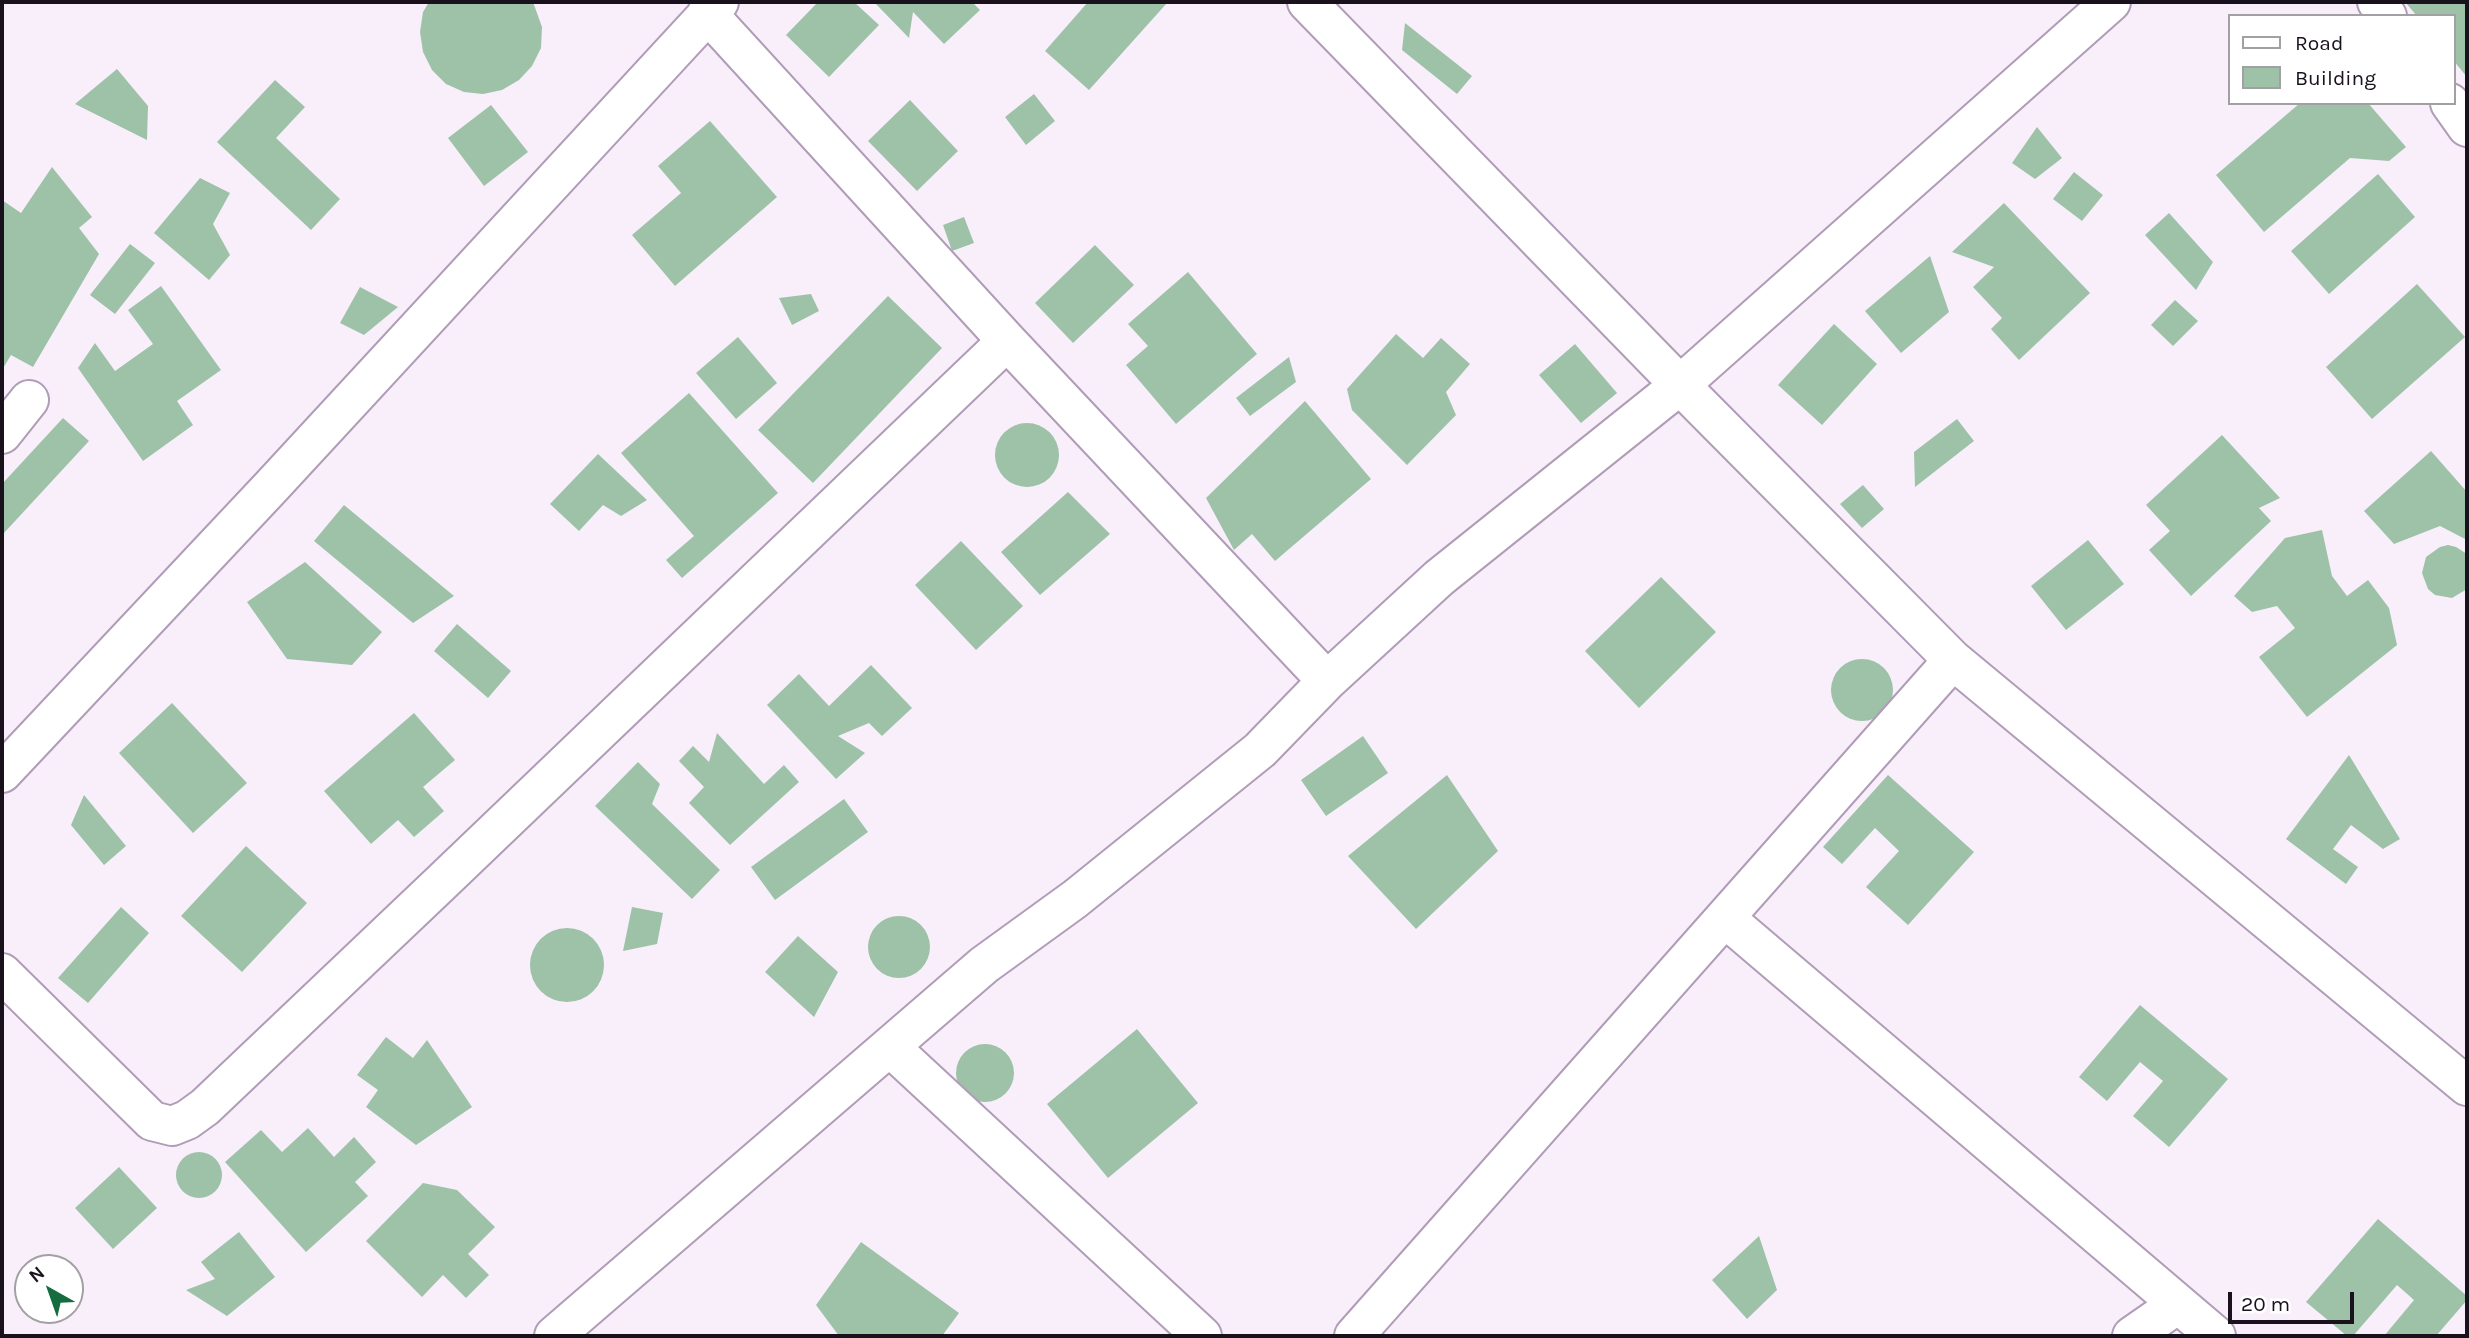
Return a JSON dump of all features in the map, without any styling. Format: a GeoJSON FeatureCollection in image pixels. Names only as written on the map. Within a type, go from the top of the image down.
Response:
{"type":"FeatureCollection","features":[{"type":"Feature","properties":{"kind":"street"},"geometry":{"type":"LineString","coordinates":[[1307,2],[1680,385],[1953,660],[2467,1086]]}},
{"type":"Feature","properties":{"kind":"street"},"geometry":{"type":"LineString","coordinates":[[554,1336],[984,965],[1075,899],[1260,750],[1327,681],[1439,578],[1680,385],[2111,2]]}},
{"type":"Feature","properties":{"kind":"street"},"geometry":{"type":"LineString","coordinates":[[2,774],[271,487],[713,7],[1007,341],[1327,681]]}},
{"type":"Feature","properties":{"kind":"street"},"geometry":{"type":"LineString","coordinates":[[2451,105],[2467,127]]}},
{"type":"Feature","properties":{"kind":"street"},"geometry":{"type":"LineString","coordinates":[[2,973],[152,1121],[172,1126],[187,1120],[205,1107],[1007,341]]}},
{"type":"Feature","properties":{"kind":"street"},"geometry":{"type":"LineString","coordinates":[[2,434],[29,400]]}},
{"type":"Feature","properties":{"kind":"street"},"geometry":{"type":"LineString","coordinates":[[1354,1336],[1953,660]]}},
{"type":"Feature","properties":{"kind":"street"},"geometry":{"type":"LineString","coordinates":[[1724,918],[2216,1336]]}},
{"type":"Feature","properties":{"kind":"street"},"geometry":{"type":"LineString","coordinates":[[890,1047],[1202,1336]]}},
{"type":"Feature","properties":{"kind":"street"},"geometry":{"type":"LineString","coordinates":[[2132,1336],[2178,1304]]}},
{"type":"Feature","properties":{"kind":"building"},"geometry":{"type":"Polygon","coordinates":[[[429,2],[533,2],[542,27],[541,48],[532,66],[519,80],[502,90],[483,94],[464,92],[446,84],[432,70],[423,52],[420,32],[423,12],[429,2]]]}},
{"type":"Feature","properties":{"kind":"building"},"geometry":{"type":"Polygon","coordinates":[[[818,2],[854,2],[879,25],[829,77],[786,35],[818,2]]]}},
{"type":"Feature","properties":{"kind":"building"},"geometry":{"type":"Polygon","coordinates":[[[874,2],[972,2],[980,10],[944,44],[913,12],[909,38],[874,2]]]}},
{"type":"Feature","properties":{"kind":"building"},"geometry":{"type":"Polygon","coordinates":[[[1088,2],[1167,3],[1089,90],[1045,51],[1088,2]]]}},
{"type":"Feature","properties":{"kind":"building"},"geometry":{"type":"Polygon","coordinates":[[[2405,2],[2467,2],[2467,77],[2455,62],[2455,14],[2415,14],[2405,2]]]}},
{"type":"Feature","properties":{"kind":"building"},"geometry":{"type":"Polygon","coordinates":[[[1405,23],[1472,76],[1457,94],[1402,50],[1405,23]]]}},
{"type":"Feature","properties":{"kind":"building"},"geometry":{"type":"Polygon","coordinates":[[[117,69],[148,106],[147,140],[75,104],[117,69]]]}},
{"type":"Feature","properties":{"kind":"building"},"geometry":{"type":"Polygon","coordinates":[[[275,80],[305,107],[276,138],[340,199],[311,230],[217,142],[275,80]]]}},
{"type":"Feature","properties":{"kind":"building"},"geometry":{"type":"Polygon","coordinates":[[[1034,94],[1055,121],[1026,145],[1005,117],[1034,94]]]}},
{"type":"Feature","properties":{"kind":"building"},"geometry":{"type":"Polygon","coordinates":[[[910,100],[958,151],[917,191],[868,141],[910,100]]]}},
{"type":"Feature","properties":{"kind":"building"},"geometry":{"type":"Polygon","coordinates":[[[491,105],[528,152],[484,186],[448,138],[491,105]]]}},
{"type":"Feature","properties":{"kind":"building"},"geometry":{"type":"Polygon","coordinates":[[[2298,105],[2370,105],[2406,147],[2389,161],[2350,158],[2264,232],[2216,175],[2298,105]]]}},
{"type":"Feature","properties":{"kind":"building"},"geometry":{"type":"Polygon","coordinates":[[[710,121],[777,197],[675,286],[632,235],[681,193],[658,166],[710,121]]]}},
{"type":"Feature","properties":{"kind":"building"},"geometry":{"type":"Polygon","coordinates":[[[2037,127],[2062,158],[2035,179],[2012,163],[2037,127]]]}},
{"type":"Feature","properties":{"kind":"building"},"geometry":{"type":"Polygon","coordinates":[[[52,167],[92,217],[79,228],[99,254],[33,367],[11,355],[2,370],[2,200],[21,213],[52,167]]]}},
{"type":"Feature","properties":{"kind":"building"},"geometry":{"type":"Polygon","coordinates":[[[2074,172],[2103,195],[2082,221],[2053,199],[2074,172]]]}},
{"type":"Feature","properties":{"kind":"building"},"geometry":{"type":"Polygon","coordinates":[[[2378,174],[2415,217],[2329,294],[2291,251],[2378,174]]]}},
{"type":"Feature","properties":{"kind":"building"},"geometry":{"type":"Polygon","coordinates":[[[200,178],[230,193],[213,224],[230,255],[209,280],[154,233],[200,178]]]}},
{"type":"Feature","properties":{"kind":"building"},"geometry":{"type":"Polygon","coordinates":[[[2004,203],[2090,293],[2019,360],[1991,329],[2002,318],[1973,287],[1994,267],[1952,252],[2004,203]]]}},
{"type":"Feature","properties":{"kind":"building"},"geometry":{"type":"Polygon","coordinates":[[[2169,213],[2213,262],[2196,290],[2145,235],[2169,213]]]}},
{"type":"Feature","properties":{"kind":"building"},"geometry":{"type":"Polygon","coordinates":[[[964,217],[974,243],[952,251],[943,225],[964,217]]]}},
{"type":"Feature","properties":{"kind":"building"},"geometry":{"type":"Polygon","coordinates":[[[130,244],[155,263],[115,314],[90,295],[130,244]]]}},
{"type":"Feature","properties":{"kind":"building"},"geometry":{"type":"Polygon","coordinates":[[[1095,245],[1134,285],[1073,343],[1035,303],[1095,245]]]}},
{"type":"Feature","properties":{"kind":"building"},"geometry":{"type":"Polygon","coordinates":[[[1930,256],[1949,312],[1901,353],[1865,311],[1930,256]]]}},
{"type":"Feature","properties":{"kind":"building"},"geometry":{"type":"Polygon","coordinates":[[[1188,272],[1257,354],[1176,424],[1126,365],[1148,346],[1128,324],[1188,272]]]}},
{"type":"Feature","properties":{"kind":"building"},"geometry":{"type":"Polygon","coordinates":[[[2417,284],[2465,337],[2372,419],[2326,367],[2417,284]]]}},
{"type":"Feature","properties":{"kind":"building"},"geometry":{"type":"Polygon","coordinates":[[[161,286],[221,370],[177,401],[193,425],[143,461],[78,368],[95,343],[115,371],[153,344],[128,310],[161,286]]]}},
{"type":"Feature","properties":{"kind":"building"},"geometry":{"type":"Polygon","coordinates":[[[360,287],[398,307],[364,335],[340,323],[360,287]]]}},
{"type":"Feature","properties":{"kind":"building"},"geometry":{"type":"Polygon","coordinates":[[[811,294],[819,311],[792,325],[779,298],[811,294]]]}},
{"type":"Feature","properties":{"kind":"building"},"geometry":{"type":"Polygon","coordinates":[[[888,296],[942,348],[813,483],[758,430],[888,296]]]}},
{"type":"Feature","properties":{"kind":"building"},"geometry":{"type":"Polygon","coordinates":[[[2175,300],[2198,321],[2173,346],[2151,325],[2175,300]]]}},
{"type":"Feature","properties":{"kind":"building"},"geometry":{"type":"Polygon","coordinates":[[[1834,324],[1877,364],[1822,425],[1778,385],[1834,324]]]}},
{"type":"Feature","properties":{"kind":"building"},"geometry":{"type":"Polygon","coordinates":[[[1396,334],[1423,358],[1441,338],[1470,364],[1446,392],[1456,415],[1407,465],[1352,410],[1347,389],[1396,334]]]}},
{"type":"Feature","properties":{"kind":"building"},"geometry":{"type":"Polygon","coordinates":[[[738,337],[777,383],[736,419],[696,373],[738,337]]]}},
{"type":"Feature","properties":{"kind":"building"},"geometry":{"type":"Polygon","coordinates":[[[1575,344],[1617,393],[1581,423],[1539,375],[1575,344]]]}},
{"type":"Feature","properties":{"kind":"building"},"geometry":{"type":"Polygon","coordinates":[[[1289,357],[1296,382],[1250,416],[1236,398],[1289,357]]]}},
{"type":"Feature","properties":{"kind":"building"},"geometry":{"type":"Polygon","coordinates":[[[689,393],[778,493],[682,578],[666,560],[694,536],[621,453],[689,393]]]}},
{"type":"Feature","properties":{"kind":"building"},"geometry":{"type":"Polygon","coordinates":[[[1305,401],[1371,479],[1275,561],[1252,534],[1234,550],[1206,498],[1305,401]]]}},
{"type":"Feature","properties":{"kind":"building"},"geometry":{"type":"Polygon","coordinates":[[[63,418],[89,441],[4,533],[2,484],[63,418]]]}},
{"type":"Feature","properties":{"kind":"building"},"geometry":{"type":"Polygon","coordinates":[[[1957,419],[1974,441],[1915,487],[1914,452],[1957,419]]]}},
{"type":"Feature","properties":{"kind":"building"},"geometry":{"type":"Polygon","coordinates":[[[1021,423],[1033,423],[1050,432],[1057,443],[1057,467],[1050,478],[1033,487],[1021,487],[1009,482],[1000,473],[995,461],[995,449],[1000,437],[1009,428],[1021,423]]]}},
{"type":"Feature","properties":{"kind":"building"},"geometry":{"type":"Polygon","coordinates":[[[2222,435],[2280,498],[2259,508],[2271,521],[2191,596],[2149,550],[2170,531],[2146,505],[2222,435]]]}},
{"type":"Feature","properties":{"kind":"building"},"geometry":{"type":"Polygon","coordinates":[[[2431,451],[2467,492],[2467,540],[2440,526],[2394,544],[2364,511],[2431,451]]]}},
{"type":"Feature","properties":{"kind":"building"},"geometry":{"type":"Polygon","coordinates":[[[598,454],[647,500],[621,516],[603,505],[579,531],[550,504],[598,454]]]}},
{"type":"Feature","properties":{"kind":"building"},"geometry":{"type":"Polygon","coordinates":[[[1863,485],[1884,509],[1862,528],[1840,504],[1863,485]]]}},
{"type":"Feature","properties":{"kind":"building"},"geometry":{"type":"Polygon","coordinates":[[[1068,492],[1110,534],[1040,595],[1001,552],[1068,492]]]}},
{"type":"Feature","properties":{"kind":"building"},"geometry":{"type":"Polygon","coordinates":[[[344,505],[454,596],[413,623],[314,541],[344,505]]]}},
{"type":"Feature","properties":{"kind":"building"},"geometry":{"type":"Polygon","coordinates":[[[2322,530],[2332,576],[2347,596],[2368,580],[2389,608],[2397,645],[2307,717],[2259,657],[2295,628],[2277,606],[2252,612],[2234,596],[2285,538],[2322,530]]]}},
{"type":"Feature","properties":{"kind":"building"},"geometry":{"type":"Polygon","coordinates":[[[2088,540],[2124,584],[2066,630],[2031,586],[2088,540]]]}},
{"type":"Feature","properties":{"kind":"building"},"geometry":{"type":"Polygon","coordinates":[[[961,541],[1023,606],[976,650],[915,585],[961,541]]]}},
{"type":"Feature","properties":{"kind":"building"},"geometry":{"type":"Polygon","coordinates":[[[2448,545],[2467,554],[2467,589],[2452,598],[2435,595],[2428,589],[2422,573],[2426,557],[2448,545]]]}},
{"type":"Feature","properties":{"kind":"building"},"geometry":{"type":"Polygon","coordinates":[[[305,562],[382,632],[352,665],[287,659],[247,602],[305,562]]]}},
{"type":"Feature","properties":{"kind":"building"},"geometry":{"type":"Polygon","coordinates":[[[1661,577],[1716,632],[1639,708],[1585,651],[1661,577]]]}},
{"type":"Feature","properties":{"kind":"building"},"geometry":{"type":"Polygon","coordinates":[[[457,624],[511,671],[488,698],[434,651],[457,624]]]}},
{"type":"Feature","properties":{"kind":"building"},"geometry":{"type":"Polygon","coordinates":[[[1862,659],[1874,661],[1884,668],[1891,678],[1891,702],[1884,712],[1874,719],[1862,721],[1850,719],[1840,712],[1833,702],[1831,690],[1833,678],[1840,668],[1850,661],[1862,659]]]}},
{"type":"Feature","properties":{"kind":"building"},"geometry":{"type":"Polygon","coordinates":[[[871,665],[912,708],[882,736],[869,723],[838,736],[865,753],[836,779],[767,705],[799,674],[829,706],[871,665]]]}},
{"type":"Feature","properties":{"kind":"building"},"geometry":{"type":"Polygon","coordinates":[[[172,703],[247,783],[193,833],[119,753],[172,703]]]}},
{"type":"Feature","properties":{"kind":"building"},"geometry":{"type":"Polygon","coordinates":[[[414,713],[455,760],[423,787],[444,811],[414,837],[398,820],[371,844],[324,791],[414,713]]]}},
{"type":"Feature","properties":{"kind":"building"},"geometry":{"type":"Polygon","coordinates":[[[717,733],[764,784],[784,765],[799,782],[730,845],[689,803],[704,787],[679,761],[693,746],[709,762],[717,733]]]}},
{"type":"Feature","properties":{"kind":"building"},"geometry":{"type":"Polygon","coordinates":[[[1363,736],[1388,773],[1326,816],[1301,780],[1363,736]]]}},
{"type":"Feature","properties":{"kind":"building"},"geometry":{"type":"Polygon","coordinates":[[[2349,755],[2400,839],[2383,849],[2351,825],[2333,849],[2358,867],[2346,884],[2286,839],[2349,755]]]}},
{"type":"Feature","properties":{"kind":"building"},"geometry":{"type":"Polygon","coordinates":[[[638,762],[660,784],[652,804],[720,870],[692,899],[595,806],[638,762]]]}},
{"type":"Feature","properties":{"kind":"building"},"geometry":{"type":"Polygon","coordinates":[[[1447,775],[1498,851],[1416,929],[1348,856],[1447,775]]]}},
{"type":"Feature","properties":{"kind":"building"},"geometry":{"type":"Polygon","coordinates":[[[1888,775],[1974,852],[1908,925],[1866,887],[1899,851],[1875,828],[1842,864],[1823,847],[1888,775]]]}},
{"type":"Feature","properties":{"kind":"building"},"geometry":{"type":"Polygon","coordinates":[[[84,795],[126,846],[104,865],[71,825],[84,795]]]}},
{"type":"Feature","properties":{"kind":"building"},"geometry":{"type":"Polygon","coordinates":[[[844,799],[868,832],[775,900],[751,867],[844,799]]]}},
{"type":"Feature","properties":{"kind":"building"},"geometry":{"type":"Polygon","coordinates":[[[246,846],[307,903],[242,972],[181,916],[246,846]]]}},
{"type":"Feature","properties":{"kind":"building"},"geometry":{"type":"Polygon","coordinates":[[[121,907],[149,933],[88,1003],[58,978],[121,907]]]}},
{"type":"Feature","properties":{"kind":"building"},"geometry":{"type":"Polygon","coordinates":[[[632,907],[663,913],[657,944],[623,951],[632,907]]]}},
{"type":"Feature","properties":{"kind":"building"},"geometry":{"type":"Polygon","coordinates":[[[899,916],[911,918],[921,925],[928,935],[928,959],[921,969],[911,976],[899,978],[887,976],[877,969],[870,959],[868,947],[870,935],[877,925],[887,918],[899,916]]]}},
{"type":"Feature","properties":{"kind":"building"},"geometry":{"type":"Polygon","coordinates":[[[567,928],[588,934],[598,944],[604,965],[598,986],[588,996],[567,1002],[546,996],[536,986],[530,965],[536,944],[546,934],[567,928]]]}},
{"type":"Feature","properties":{"kind":"building"},"geometry":{"type":"Polygon","coordinates":[[[798,936],[838,972],[814,1017],[765,972],[798,936]]]}},
{"type":"Feature","properties":{"kind":"building"},"geometry":{"type":"Polygon","coordinates":[[[2140,1005],[2228,1079],[2169,1147],[2133,1116],[2163,1081],[2140,1062],[2107,1101],[2079,1077],[2140,1005]]]}},
{"type":"Feature","properties":{"kind":"building"},"geometry":{"type":"Polygon","coordinates":[[[1137,1029],[1198,1103],[1108,1178],[1047,1104],[1137,1029]]]}},
{"type":"Feature","properties":{"kind":"building"},"geometry":{"type":"Polygon","coordinates":[[[386,1037],[413,1058],[427,1040],[472,1107],[416,1145],[366,1107],[378,1090],[357,1075],[386,1037]]]}},
{"type":"Feature","properties":{"kind":"building"},"geometry":{"type":"Polygon","coordinates":[[[985,1044],[1006,1052],[1014,1073],[1006,1094],[985,1102],[964,1094],[956,1073],[964,1052],[985,1044]]]}},
{"type":"Feature","properties":{"kind":"building"},"geometry":{"type":"Polygon","coordinates":[[[308,1128],[334,1157],[354,1137],[376,1162],[355,1182],[368,1196],[306,1252],[225,1162],[261,1130],[282,1152],[308,1128]]]}},
{"type":"Feature","properties":{"kind":"building"},"geometry":{"type":"Polygon","coordinates":[[[199,1152],[215,1159],[222,1175],[215,1191],[199,1198],[183,1191],[176,1175],[183,1159],[199,1152]]]}},
{"type":"Feature","properties":{"kind":"building"},"geometry":{"type":"Polygon","coordinates":[[[119,1167],[157,1208],[113,1249],[75,1208],[119,1167]]]}},
{"type":"Feature","properties":{"kind":"building"},"geometry":{"type":"Polygon","coordinates":[[[423,1183],[457,1190],[495,1227],[468,1254],[489,1275],[466,1298],[443,1275],[422,1297],[366,1241],[423,1183]]]}},
{"type":"Feature","properties":{"kind":"building"},"geometry":{"type":"Polygon","coordinates":[[[2378,1219],[2467,1296],[2467,1300],[2436,1336],[2384,1336],[2414,1300],[2397,1285],[2353,1336],[2347,1336],[2306,1302],[2378,1219]]]}},
{"type":"Feature","properties":{"kind":"building"},"geometry":{"type":"Polygon","coordinates":[[[239,1232],[275,1277],[227,1316],[186,1290],[215,1279],[201,1262],[239,1232]]]}},
{"type":"Feature","properties":{"kind":"building"},"geometry":{"type":"Polygon","coordinates":[[[1759,1236],[1777,1290],[1747,1319],[1712,1280],[1759,1236]]]}},
{"type":"Feature","properties":{"kind":"building"},"geometry":{"type":"Polygon","coordinates":[[[861,1242],[959,1313],[942,1336],[839,1336],[816,1305],[861,1242]]]}}]}
